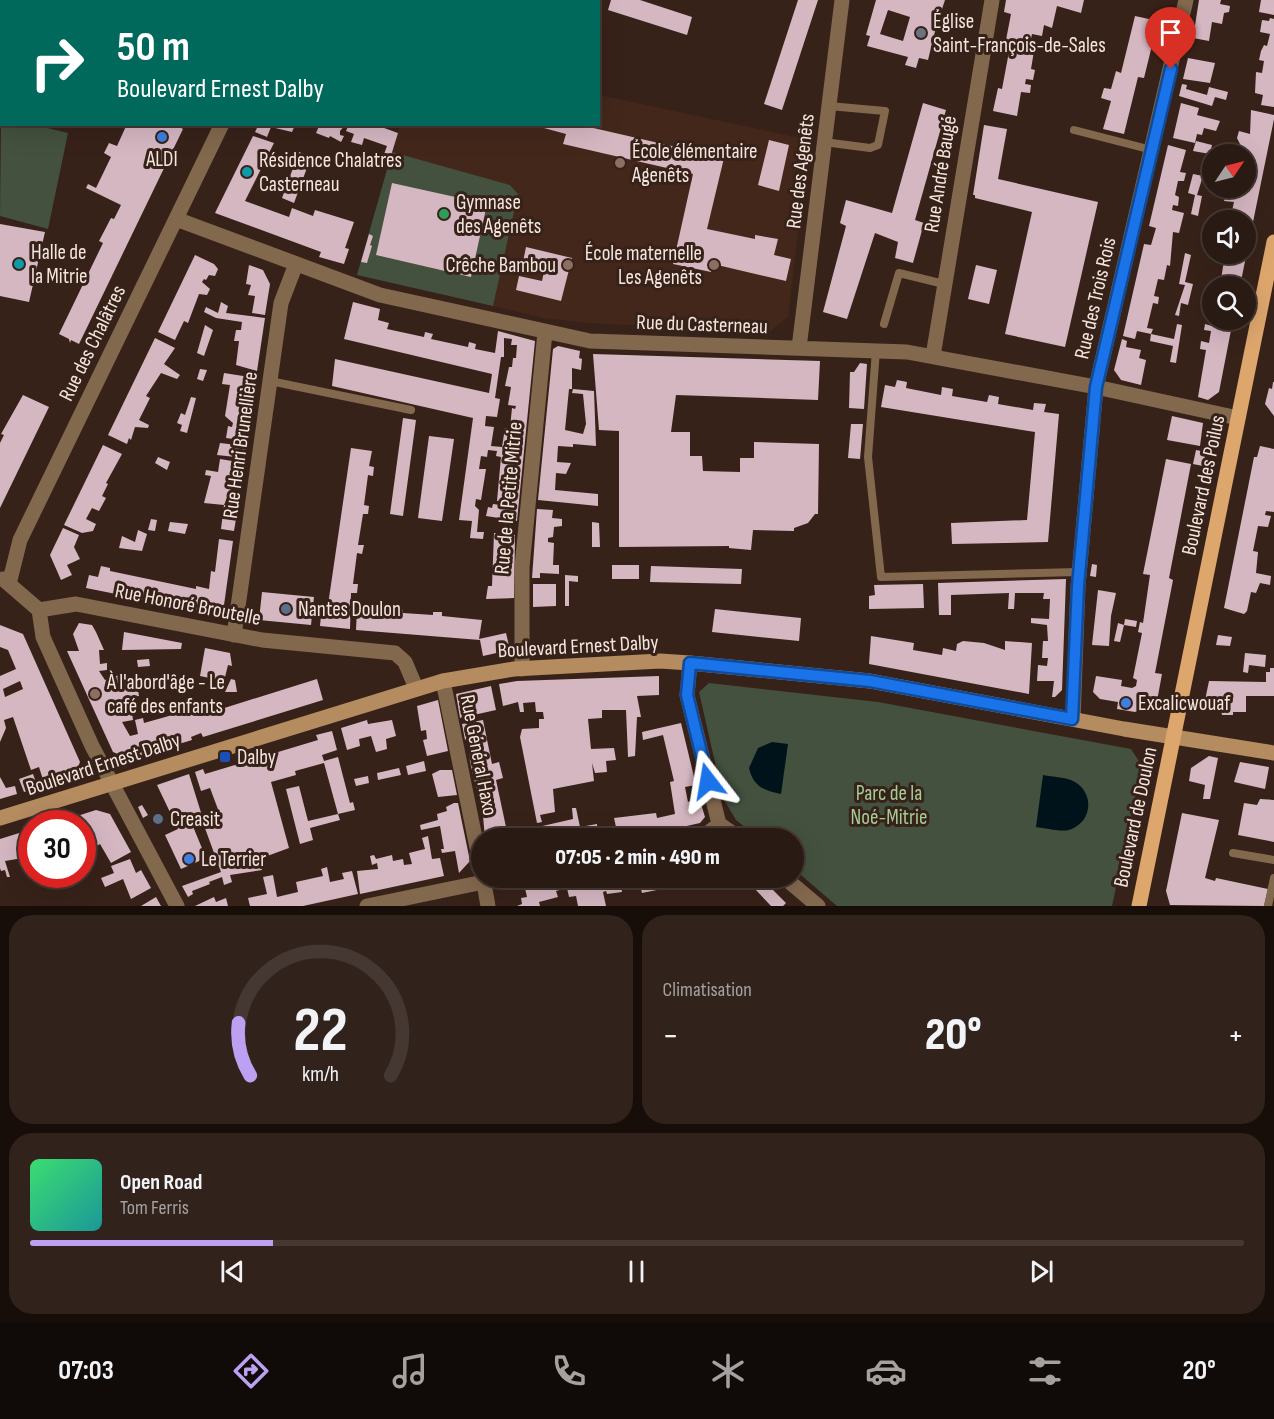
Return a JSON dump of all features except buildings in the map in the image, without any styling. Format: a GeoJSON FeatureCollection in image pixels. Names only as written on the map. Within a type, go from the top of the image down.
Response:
{"type":"FeatureCollection","features":[{"type":"Feature","properties":{"kind":"main road","name":"Boulevard des Poilus"},"geometry":{"type":"LineString","coordinates":[[1173,737],[1274,242]]}},
{"type":"Feature","properties":{"kind":"main road","name":"Boulevard de Doulon"},"geometry":{"type":"LineString","coordinates":[[1139,906],[1173,737]]}},
{"type":"Feature","properties":{"kind":"street","name":"Rue des Agenêts"},"geometry":{"type":"LineString","coordinates":[[799,348],[842,0]]}},
{"type":"Feature","properties":{"kind":"street","name":"Rue André Baugé"},"geometry":{"type":"LineString","coordinates":[[933,356],[992,0]]}},
{"type":"Feature","properties":{"kind":"street","name":"Rue des Trois Rois"},"geometry":{"type":"LineString","coordinates":[[1072,719],[1079,572],[1096,387],[1186,0]]}},
{"type":"Feature","properties":{"kind":"street","name":"Rue des Chalâtres"},"geometry":{"type":"LineString","coordinates":[[3,582],[20,540],[221,126]]}},
{"type":"Feature","properties":{"kind":"street","name":"Rue du Casterneau"},"geometry":{"type":"LineString","coordinates":[[176,219],[380,295],[590,341],[876,350],[933,356],[1096,387],[1238,418]]}},
{"type":"Feature","properties":{"kind":"street","name":"Rue Henri Brunellière"},"geometry":{"type":"LineString","coordinates":[[234,635],[281,303],[296,264]]}},
{"type":"Feature","properties":{"kind":"street","name":"Rue de la Petite Mitrie"},"geometry":{"type":"LineString","coordinates":[[522,669],[522,567],[545,332]]}},
{"type":"Feature","properties":{"kind":"street"},"geometry":{"type":"LineString","coordinates":[[3,582],[39,610],[43,638],[111,784],[177,906]]}},
{"type":"Feature","properties":{"kind":"street","name":"Rue Honoré Broutelle"},"geometry":{"type":"LineString","coordinates":[[39,610],[76,604],[234,635],[395,653],[405,662],[416,688]]}},
{"type":"Feature","properties":{"kind":"street","name":"Boulevard Ernest Dalby"},"geometry":{"type":"LineString","coordinates":[[0,818],[443,681],[522,669],[660,661],[870,681],[1173,737],[1274,753]]}},
{"type":"Feature","properties":{"kind":"street"},"geometry":{"type":"LineString","coordinates":[[690,663],[687,695],[719,824],[725,828]]}},
{"type":"Feature","properties":{"kind":"street","name":"Rue Général Haxo"},"geometry":{"type":"LineString","coordinates":[[443,681],[473,828]]}},
{"type":"Feature","properties":{"kind":"street"},"geometry":{"type":"LineString","coordinates":[[714,828],[719,824]]}},
{"type":"Feature","properties":{"kind":"street"},"geometry":{"type":"LineString","coordinates":[[367,906],[471,880]]}},
{"type":"Feature","properties":{"kind":"street","name":"Rue Général Haxo"},"geometry":{"type":"LineString","coordinates":[[485,888],[488,906]]}},
{"type":"Feature","properties":{"kind":"street"},"geometry":{"type":"LineString","coordinates":[[797,888],[818,906]]}},
{"type":"Feature","properties":{"kind":"lane"},"geometry":{"type":"LineString","coordinates":[[825,142],[870,148],[878,146],[885,111],[829,106]]}},
{"type":"Feature","properties":{"kind":"lane"},"geometry":{"type":"LineString","coordinates":[[1074,130],[1152,150]]}},
{"type":"Feature","properties":{"kind":"lane"},"geometry":{"type":"LineString","coordinates":[[884,324],[900,273],[944,284]]}},
{"type":"Feature","properties":{"kind":"lane"},"geometry":{"type":"LineString","coordinates":[[876,350],[868,458],[881,577],[1079,572]]}},
{"type":"Feature","properties":{"kind":"lane"},"geometry":{"type":"LineString","coordinates":[[270,381],[411,410]]}},
{"type":"Feature","properties":{"kind":"lane"},"geometry":{"type":"LineString","coordinates":[[1233,853],[1274,860]]}},
{"type":"Feature","properties":{"kind":"lane"},"geometry":{"type":"LineString","coordinates":[[1268,906],[1274,878]]}},
{"type":"Feature","properties":{"kind":"shaded area"},"geometry":{"type":"Polygon","coordinates":[[[600,95],[809,140],[788,317],[769,332],[589,323],[543,318],[493,306],[518,194],[392,152],[400,126],[600,126],[600,95]]]}},
{"type":"Feature","properties":{"kind":"shaded area"},"geometry":{"type":"Polygon","coordinates":[[[772,742],[788,744],[781,794],[760,787],[753,779],[749,768],[758,748],[772,742]]]}},
{"type":"Feature","properties":{"kind":"shaded area"},"geometry":{"type":"Polygon","coordinates":[[[1043,775],[1071,780],[1086,794],[1088,808],[1086,815],[1077,826],[1069,830],[1036,827],[1043,775]]]}},
{"type":"Feature","properties":{"kind":"green space"},"geometry":{"type":"Polygon","coordinates":[[[1,126],[39,126],[68,133],[48,229],[0,216],[1,126]]]}},
{"type":"Feature","properties":{"kind":"green space","name":"Gymnase des Agenêts"},"geometry":{"type":"Polygon","coordinates":[[[392,152],[510,185],[518,194],[493,306],[357,275],[392,152]]]}},
{"type":"Feature","properties":{"kind":"green space","name":"Parc de la Noé-Mitrie"},"geometry":{"type":"Polygon","coordinates":[[[709,683],[878,702],[1131,749],[1142,766],[1112,906],[837,906],[804,878],[804,828],[746,828],[736,820],[723,798],[699,692],[709,683]]]}},
{"type":"Feature","properties":{"kind":"place","name":"Église Saint-François-de-Sales"},"geometry":{"type":"Point","coordinates":[921,33]}},
{"type":"Feature","properties":{"kind":"place","name":"ALDI"},"geometry":{"type":"Point","coordinates":[162,137]}},
{"type":"Feature","properties":{"kind":"place","name":"École élémentaire Agenêts"},"geometry":{"type":"Point","coordinates":[620,163]}},
{"type":"Feature","properties":{"kind":"place","name":"Résidence Chalatres Casterneau"},"geometry":{"type":"Point","coordinates":[247,172]}},
{"type":"Feature","properties":{"kind":"place","name":"Gymnase des Agenêts"},"geometry":{"type":"Point","coordinates":[444,214]}},
{"type":"Feature","properties":{"kind":"place","name":"Halle de la Mitrie"},"geometry":{"type":"Point","coordinates":[19,264]}},
{"type":"Feature","properties":{"kind":"place","name":"Crêche Bambou"},"geometry":{"type":"Point","coordinates":[568,265]}},
{"type":"Feature","properties":{"kind":"place","name":"École maternelle Les Agenêts"},"geometry":{"type":"Point","coordinates":[714,265]}},
{"type":"Feature","properties":{"kind":"place","name":"Nantes Doulon"},"geometry":{"type":"Point","coordinates":[286,609]}},
{"type":"Feature","properties":{"kind":"place","name":"À l'abord'âge - Le café des enfants"},"geometry":{"type":"Point","coordinates":[95,694]}},
{"type":"Feature","properties":{"kind":"place","name":"Excalicwouaf"},"geometry":{"type":"Point","coordinates":[1126,703]}},
{"type":"Feature","properties":{"kind":"place","name":"Dalby"},"geometry":{"type":"Point","coordinates":[225,757]}},
{"type":"Feature","properties":{"kind":"place","name":"Creasit"},"geometry":{"type":"Point","coordinates":[158,819]}},
{"type":"Feature","properties":{"kind":"place","name":"Le Terrier"},"geometry":{"type":"Point","coordinates":[189,859]}},
{"type":"Feature","properties":{"kind":"route"},"geometry":{"type":"LineString","coordinates":[[708,781],[687,695],[690,663],[870,681],[1072,719],[1075,706],[1078,586],[1096,387],[1171,69]]}}]}
